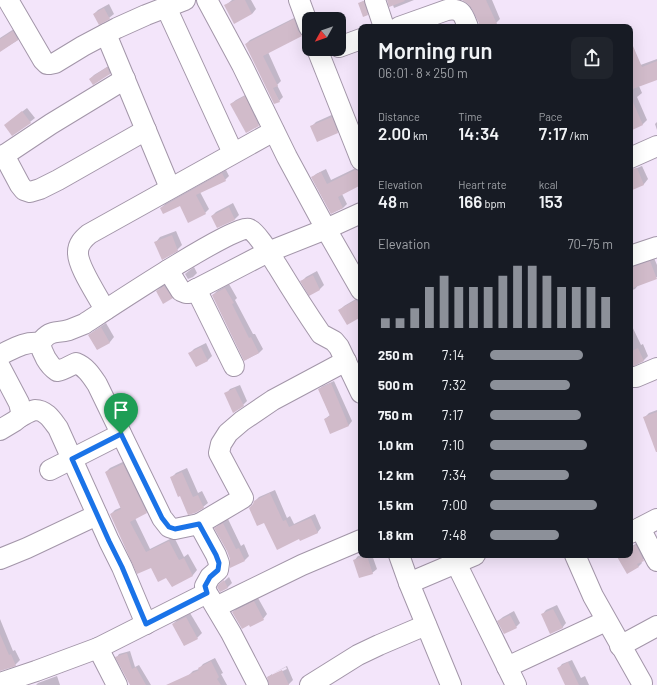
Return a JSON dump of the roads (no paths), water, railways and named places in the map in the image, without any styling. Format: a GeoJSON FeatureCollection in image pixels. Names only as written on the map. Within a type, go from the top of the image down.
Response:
{"type":"FeatureCollection","features":[{"type":"Feature","properties":{"kind":"street"},"geometry":{"type":"LineString","coordinates":[[8,0],[43,60],[47,64],[55,63],[83,46],[146,14],[185,0]]}},
{"type":"Feature","properties":{"kind":"street"},"geometry":{"type":"LineString","coordinates":[[208,0],[287,157],[358,285]]}},
{"type":"Feature","properties":{"kind":"street"},"geometry":{"type":"LineString","coordinates":[[299,0],[303,12]]}},
{"type":"Feature","properties":{"kind":"street"},"geometry":{"type":"LineString","coordinates":[[375,0],[383,24]]}},
{"type":"Feature","properties":{"kind":"street"},"geometry":{"type":"LineString","coordinates":[[166,7],[233,153]]}},
{"type":"Feature","properties":{"kind":"street"},"geometry":{"type":"LineString","coordinates":[[407,24],[447,10],[459,10],[463,14],[467,24]]}},
{"type":"Feature","properties":{"kind":"street"},"geometry":{"type":"LineString","coordinates":[[106,34],[170,188]]}},
{"type":"Feature","properties":{"kind":"street"},"geometry":{"type":"LineString","coordinates":[[346,45],[358,41]]}},
{"type":"Feature","properties":{"kind":"street"},"geometry":{"type":"LineString","coordinates":[[324,56],[358,152]]}},
{"type":"Feature","properties":{"kind":"street"},"geometry":{"type":"LineString","coordinates":[[125,79],[51,124],[2,157],[20,185],[24,190],[30,192],[58,180],[146,130]]}},
{"type":"Feature","properties":{"kind":"street"},"geometry":{"type":"LineString","coordinates":[[105,310],[79,263],[78,251],[81,241],[89,234],[274,131]]}},
{"type":"Feature","properties":{"kind":"street"},"geometry":{"type":"LineString","coordinates":[[633,157],[657,146]]}},
{"type":"Feature","properties":{"kind":"street"},"geometry":{"type":"LineString","coordinates":[[168,270],[181,291],[183,293],[189,293],[268,252],[358,214]]}},
{"type":"Feature","properties":{"kind":"street"},"geometry":{"type":"LineString","coordinates":[[346,361],[273,400],[242,421],[228,433],[221,444],[219,453],[243,498],[199,524],[175,529],[169,527],[162,518],[97,384],[82,365],[76,363],[64,370],[57,371],[52,368],[41,349],[40,343],[44,337],[49,334],[68,330],[84,324],[211,244],[245,228],[250,229],[256,234],[321,334],[334,341],[339,346],[358,387]]}},
{"type":"Feature","properties":{"kind":"street"},"geometry":{"type":"LineString","coordinates":[[633,255],[657,247]]}},
{"type":"Feature","properties":{"kind":"street"},"geometry":{"type":"LineString","coordinates":[[196,289],[234,366]]}},
{"type":"Feature","properties":{"kind":"street"},"geometry":{"type":"LineString","coordinates":[[0,355],[21,344],[32,342],[40,343]]}},
{"type":"Feature","properties":{"kind":"street"},"geometry":{"type":"LineString","coordinates":[[0,367],[19,403],[21,411],[20,417]]}},
{"type":"Feature","properties":{"kind":"street"},"geometry":{"type":"LineString","coordinates":[[633,376],[657,368]]}},
{"type":"Feature","properties":{"kind":"street"},"geometry":{"type":"LineString","coordinates":[[0,430],[34,410],[43,411],[58,428],[122,567],[146,624]]}},
{"type":"Feature","properties":{"kind":"street"},"geometry":{"type":"LineString","coordinates":[[50,470],[121,434]]}},
{"type":"Feature","properties":{"kind":"street"},"geometry":{"type":"LineString","coordinates":[[0,558],[27,548],[97,515]]}},
{"type":"Feature","properties":{"kind":"street"},"geometry":{"type":"LineString","coordinates":[[657,519],[635,531],[657,561]]}},
{"type":"Feature","properties":{"kind":"street"},"geometry":{"type":"LineString","coordinates":[[199,524],[219,563],[218,570],[210,577],[205,586],[211,600],[231,632],[258,685]]}},
{"type":"Feature","properties":{"kind":"street"},"geometry":{"type":"LineString","coordinates":[[0,683],[25,680],[98,648],[146,624],[211,600],[358,541]]}},
{"type":"Feature","properties":{"kind":"street"},"geometry":{"type":"LineString","coordinates":[[400,558],[426,625],[452,685]]}},
{"type":"Feature","properties":{"kind":"street"},"geometry":{"type":"LineString","coordinates":[[409,583],[468,558]]}},
{"type":"Feature","properties":{"kind":"street"},"geometry":{"type":"LineString","coordinates":[[580,558],[593,596],[641,684]]}},
{"type":"Feature","properties":{"kind":"street"},"geometry":{"type":"LineString","coordinates":[[456,563],[516,685]]}},
{"type":"Feature","properties":{"kind":"street"},"geometry":{"type":"LineString","coordinates":[[507,667],[606,621]]}},
{"type":"Feature","properties":{"kind":"street"},"geometry":{"type":"LineString","coordinates":[[310,685],[358,655],[426,625]]}},
{"type":"Feature","properties":{"kind":"street"},"geometry":{"type":"LineString","coordinates":[[620,646],[657,626]]}},
{"type":"Feature","properties":{"kind":"street"},"geometry":{"type":"LineString","coordinates":[[98,648],[117,685]]}}]}
